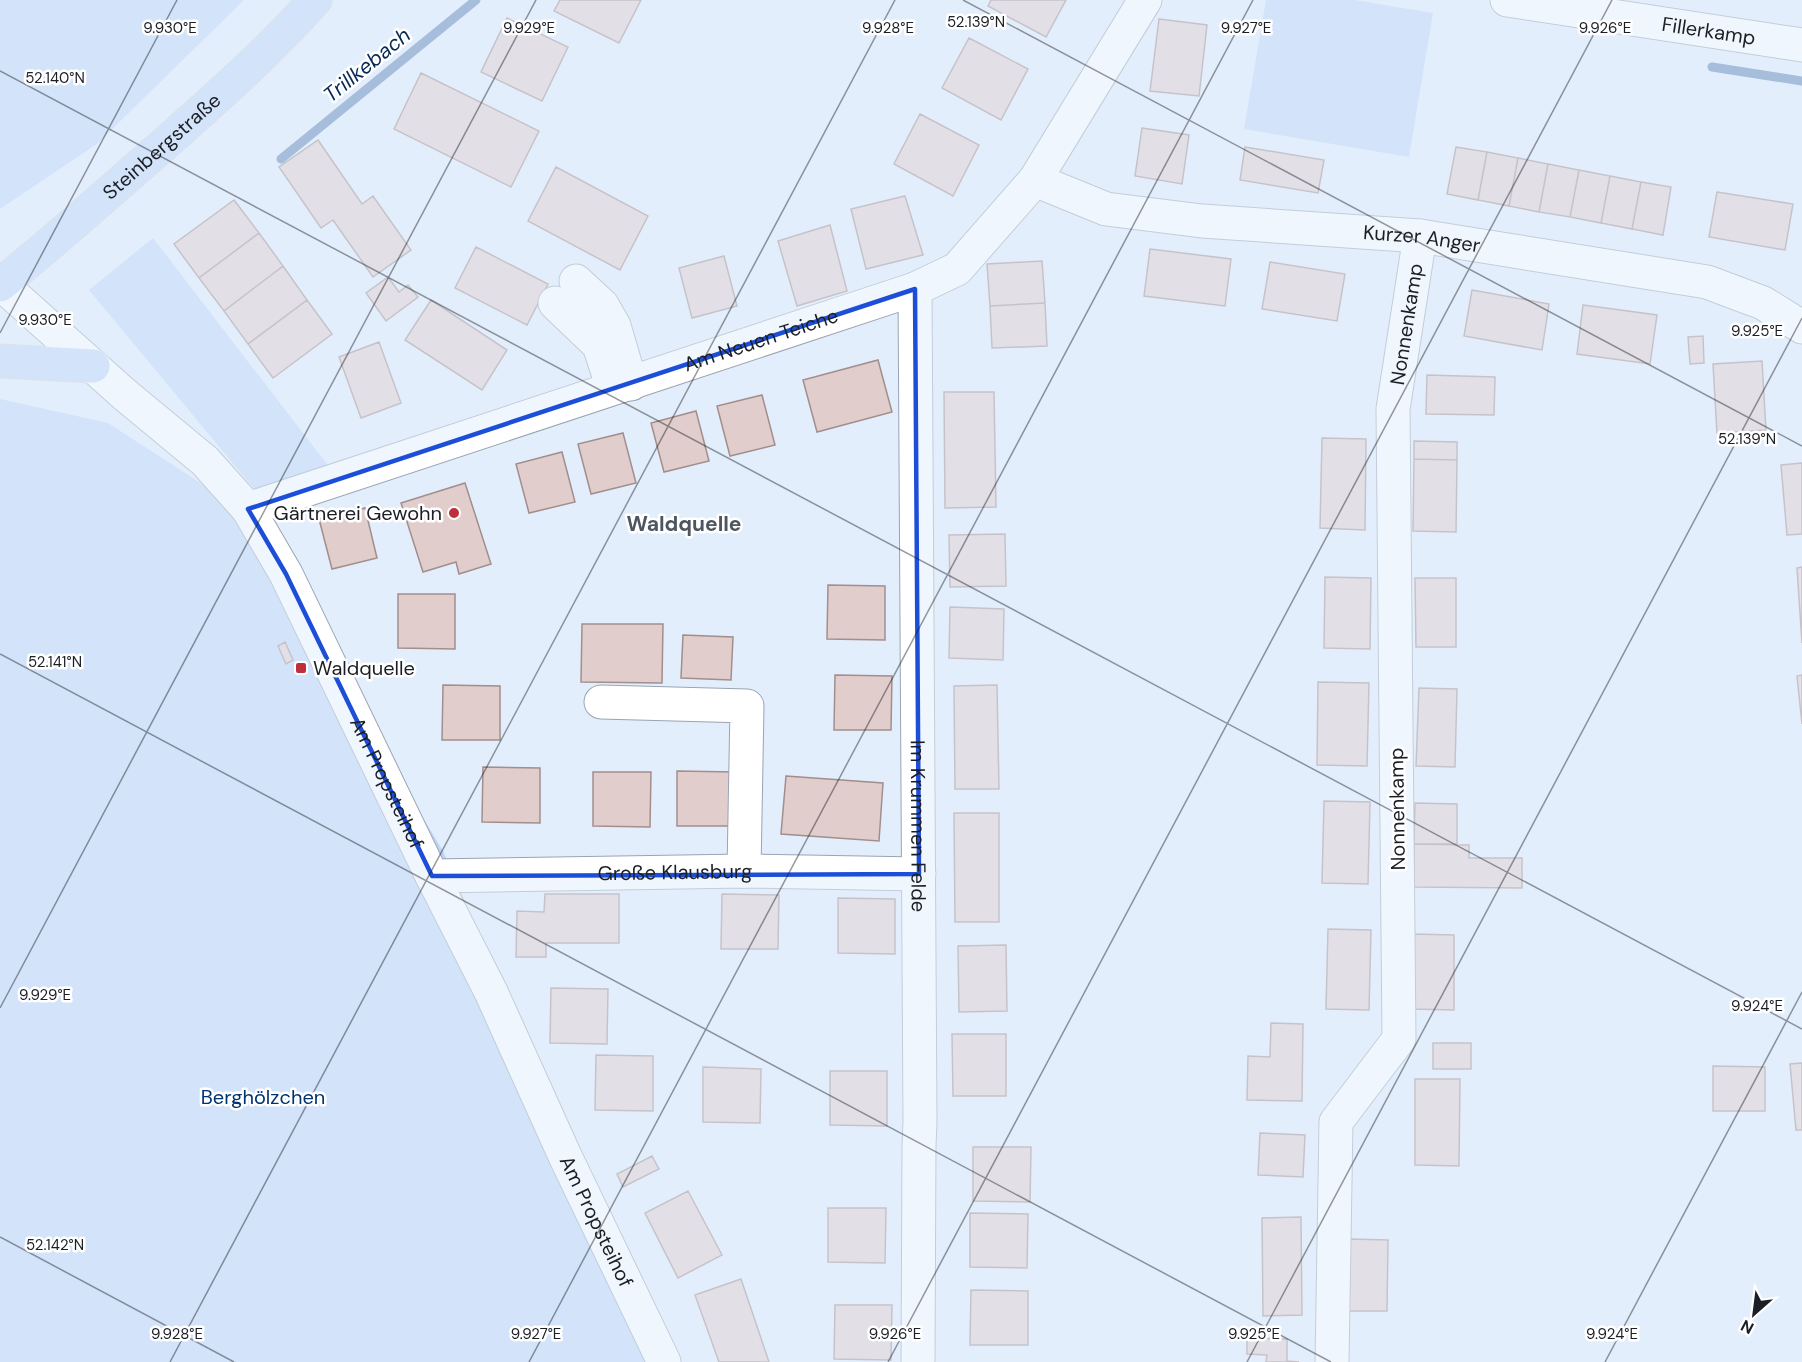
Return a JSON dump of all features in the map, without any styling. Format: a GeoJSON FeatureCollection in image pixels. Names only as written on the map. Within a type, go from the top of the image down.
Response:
{"type":"FeatureCollection","features":[{"type":"Feature","properties":{"kind":"main road","name":"Steinbergstraße"},"geometry":{"type":"LineString","coordinates":[[1,284],[69,228],[218,97],[315,0]]}},
{"type":"Feature","properties":{"kind":"main road"},"geometry":{"type":"LineString","coordinates":[[0,361],[93,366]]}},
{"type":"Feature","properties":{"kind":"street","name":"Am Neuen Teiche"},"geometry":{"type":"LineString","coordinates":[[248,509],[915,290],[957,269],[1035,180],[1145,0]]}},
{"type":"Feature","properties":{"kind":"street","name":"Fillerkamp"},"geometry":{"type":"LineString","coordinates":[[1507,0],[1802,45]]}},
{"type":"Feature","properties":{"kind":"street","name":"Kurzer Anger"},"geometry":{"type":"LineString","coordinates":[[1035,180],[1106,209],[1202,221],[1420,236],[1707,282],[1762,303],[1802,327]]}},
{"type":"Feature","properties":{"kind":"street","name":"Nonnenkamp"},"geometry":{"type":"LineString","coordinates":[[1332,1362],[1336,1122],[1399,1039],[1393,409],[1420,236]]}},
{"type":"Feature","properties":{"kind":"street","name":"Am Propsteihof"},"geometry":{"type":"LineString","coordinates":[[1,284],[205,461],[248,509],[285,574],[491,992],[565,1156],[664,1362]]}},
{"type":"Feature","properties":{"kind":"street","name":"Im Krummen Felde"},"geometry":{"type":"LineString","coordinates":[[915,290],[920,1122],[918,1362]]}},
{"type":"Feature","properties":{"kind":"street"},"geometry":{"type":"LineString","coordinates":[[566,292],[622,387]]}},
{"type":"Feature","properties":{"kind":"street"},"geometry":{"type":"LineString","coordinates":[[601,702],[747,706],[744,872]]}},
{"type":"Feature","properties":{"kind":"street","name":"Große Klausburg"},"geometry":{"type":"LineString","coordinates":[[432,876],[744,872],[919,874]]}},
{"type":"Feature","properties":{"kind":"highlighted area"},"geometry":{"type":"Polygon","coordinates":[[[915,289],[919,874],[432,876],[286,574],[248,509],[915,289]]]}},
{"type":"Feature","properties":{"kind":"green space"},"geometry":{"type":"Polygon","coordinates":[[[0,0],[244,0],[97,144],[0,209],[0,0]]]}},
{"type":"Feature","properties":{"kind":"green space"},"geometry":{"type":"Polygon","coordinates":[[[1266,0],[1355,0],[1433,13],[1409,157],[1244,129],[1266,0]]]}},
{"type":"Feature","properties":{"kind":"green space"},"geometry":{"type":"Polygon","coordinates":[[[153,238],[333,472],[260,496],[89,290],[153,238]]]}},
{"type":"Feature","properties":{"kind":"green space","name":"Berghölzchen"},"geometry":{"type":"Polygon","coordinates":[[[0,399],[108,423],[233,504],[443,851],[665,1362],[0,1362],[0,399]]]}},
{"type":"Feature","properties":{"kind":"building"},"geometry":{"type":"Polygon","coordinates":[[[560,0],[641,0],[619,43],[554,11],[560,0]]]}},
{"type":"Feature","properties":{"kind":"building"},"geometry":{"type":"Polygon","coordinates":[[[991,0],[1066,0],[1046,37],[988,6],[991,0]]]}},
{"type":"Feature","properties":{"kind":"building"},"geometry":{"type":"Polygon","coordinates":[[[507,18],[568,47],[542,101],[481,72],[507,18]]]}},
{"type":"Feature","properties":{"kind":"building"},"geometry":{"type":"Polygon","coordinates":[[[1159,19],[1207,25],[1199,96],[1150,91],[1159,19]]]}},
{"type":"Feature","properties":{"kind":"building"},"geometry":{"type":"Polygon","coordinates":[[[969,38],[1028,69],[1001,120],[942,88],[969,38]]]}},
{"type":"Feature","properties":{"kind":"building"},"geometry":{"type":"Polygon","coordinates":[[[421,73],[539,131],[511,187],[394,129],[421,73]]]}},
{"type":"Feature","properties":{"kind":"building"},"geometry":{"type":"Polygon","coordinates":[[[920,114],[979,145],[953,196],[894,164],[920,114]]]}},
{"type":"Feature","properties":{"kind":"building"},"geometry":{"type":"Polygon","coordinates":[[[1142,128],[1189,135],[1182,184],[1135,176],[1142,128]]]}},
{"type":"Feature","properties":{"kind":"building"},"geometry":{"type":"Polygon","coordinates":[[[318,140],[362,204],[373,196],[411,250],[373,277],[333,220],[321,228],[279,167],[318,140]]]}},
{"type":"Feature","properties":{"kind":"building"},"geometry":{"type":"Polygon","coordinates":[[[1245,147],[1324,160],[1318,193],[1240,180],[1245,147]]]}},
{"type":"Feature","properties":{"kind":"building"},"geometry":{"type":"Polygon","coordinates":[[[1456,147],[1487,152],[1478,200],[1447,194],[1456,147]]]}},
{"type":"Feature","properties":{"kind":"building"},"geometry":{"type":"Polygon","coordinates":[[[1487,152],[1518,158],[1509,206],[1478,200],[1487,152]]]}},
{"type":"Feature","properties":{"kind":"building"},"geometry":{"type":"Polygon","coordinates":[[[1518,158],[1548,164],[1539,212],[1509,206],[1518,158]]]}},
{"type":"Feature","properties":{"kind":"building"},"geometry":{"type":"Polygon","coordinates":[[[1548,164],[1579,170],[1570,217],[1539,212],[1548,164]]]}},
{"type":"Feature","properties":{"kind":"building"},"geometry":{"type":"Polygon","coordinates":[[[556,167],[648,216],[620,270],[528,221],[556,167]]]}},
{"type":"Feature","properties":{"kind":"building"},"geometry":{"type":"Polygon","coordinates":[[[1579,170],[1610,176],[1601,223],[1570,217],[1579,170]]]}},
{"type":"Feature","properties":{"kind":"building"},"geometry":{"type":"Polygon","coordinates":[[[1610,176],[1641,182],[1632,229],[1601,223],[1610,176]]]}},
{"type":"Feature","properties":{"kind":"building"},"geometry":{"type":"Polygon","coordinates":[[[1641,182],[1671,187],[1663,235],[1632,229],[1641,182]]]}},
{"type":"Feature","properties":{"kind":"building"},"geometry":{"type":"Polygon","coordinates":[[[1717,192],[1793,204],[1785,250],[1709,237],[1717,192]]]}},
{"type":"Feature","properties":{"kind":"building"},"geometry":{"type":"Polygon","coordinates":[[[905,196],[923,255],[866,269],[851,209],[905,196]]]}},
{"type":"Feature","properties":{"kind":"building"},"geometry":{"type":"Polygon","coordinates":[[[234,200],[259,233],[199,278],[174,244],[234,200]]]}},
{"type":"Feature","properties":{"kind":"building"},"geometry":{"type":"Polygon","coordinates":[[[830,225],[847,291],[797,306],[778,241],[830,225]]]}},
{"type":"Feature","properties":{"kind":"building"},"geometry":{"type":"Polygon","coordinates":[[[259,233],[283,266],[224,311],[199,278],[259,233]]]}},
{"type":"Feature","properties":{"kind":"building"},"geometry":{"type":"Polygon","coordinates":[[[476,247],[548,284],[527,325],[455,288],[476,247]]]}},
{"type":"Feature","properties":{"kind":"building"},"geometry":{"type":"Polygon","coordinates":[[[1150,249],[1231,259],[1225,306],[1144,296],[1150,249]]]}},
{"type":"Feature","properties":{"kind":"building"},"geometry":{"type":"Polygon","coordinates":[[[724,256],[737,306],[692,318],[679,268],[724,256]]]}},
{"type":"Feature","properties":{"kind":"building"},"geometry":{"type":"Polygon","coordinates":[[[1042,261],[1045,303],[990,306],[987,264],[1042,261]]]}},
{"type":"Feature","properties":{"kind":"building"},"geometry":{"type":"Polygon","coordinates":[[[1270,262],[1345,274],[1337,321],[1262,309],[1270,262]]]}},
{"type":"Feature","properties":{"kind":"building"},"geometry":{"type":"Polygon","coordinates":[[[283,266],[307,300],[248,344],[224,311],[283,266]]]}},
{"type":"Feature","properties":{"kind":"building"},"geometry":{"type":"Polygon","coordinates":[[[388,277],[399,292],[408,285],[418,297],[386,321],[366,293],[388,277]]]}},
{"type":"Feature","properties":{"kind":"building"},"geometry":{"type":"Polygon","coordinates":[[[1472,290],[1549,304],[1542,350],[1464,336],[1472,290]]]}},
{"type":"Feature","properties":{"kind":"building"},"geometry":{"type":"Polygon","coordinates":[[[307,300],[332,334],[273,378],[248,344],[307,300]]]}},
{"type":"Feature","properties":{"kind":"building"},"geometry":{"type":"Polygon","coordinates":[[[431,300],[507,350],[482,390],[405,340],[431,300]]]}},
{"type":"Feature","properties":{"kind":"building"},"geometry":{"type":"Polygon","coordinates":[[[1045,303],[1047,346],[992,348],[990,306],[1045,303]]]}},
{"type":"Feature","properties":{"kind":"building"},"geometry":{"type":"Polygon","coordinates":[[[1583,305],[1657,315],[1650,364],[1577,354],[1583,305]]]}},
{"type":"Feature","properties":{"kind":"building"},"geometry":{"type":"Polygon","coordinates":[[[1703,336],[1704,363],[1690,364],[1688,337],[1703,336]]]}},
{"type":"Feature","properties":{"kind":"building"},"geometry":{"type":"Polygon","coordinates":[[[379,342],[401,403],[361,418],[339,357],[379,342]]]}},
{"type":"Feature","properties":{"kind":"building"},"geometry":{"type":"Polygon","coordinates":[[[878,360],[892,412],[817,432],[803,380],[878,360]]]}},
{"type":"Feature","properties":{"kind":"building"},"geometry":{"type":"Polygon","coordinates":[[[1762,361],[1766,430],[1717,433],[1713,364],[1762,361]]]}},
{"type":"Feature","properties":{"kind":"building"},"geometry":{"type":"Polygon","coordinates":[[[1427,375],[1495,377],[1494,415],[1426,414],[1427,375]]]}},
{"type":"Feature","properties":{"kind":"building"},"geometry":{"type":"Polygon","coordinates":[[[944,392],[994,392],[996,507],[945,508],[944,392]]]}},
{"type":"Feature","properties":{"kind":"building"},"geometry":{"type":"Polygon","coordinates":[[[762,395],[775,445],[730,456],[717,406],[762,395]]]}},
{"type":"Feature","properties":{"kind":"building"},"geometry":{"type":"Polygon","coordinates":[[[696,411],[709,461],[664,472],[651,423],[696,411]]]}},
{"type":"Feature","properties":{"kind":"building"},"geometry":{"type":"Polygon","coordinates":[[[623,433],[636,483],[591,494],[578,444],[623,433]]]}},
{"type":"Feature","properties":{"kind":"building"},"geometry":{"type":"Polygon","coordinates":[[[1322,438],[1366,439],[1365,530],[1320,528],[1322,438]]]}},
{"type":"Feature","properties":{"kind":"building"},"geometry":{"type":"Polygon","coordinates":[[[1414,441],[1457,442],[1457,460],[1414,459],[1414,441]]]}},
{"type":"Feature","properties":{"kind":"building"},"geometry":{"type":"Polygon","coordinates":[[[562,452],[575,502],[529,513],[516,464],[562,452]]]}},
{"type":"Feature","properties":{"kind":"building"},"geometry":{"type":"Polygon","coordinates":[[[1414,459],[1457,460],[1456,532],[1413,531],[1414,459]]]}},
{"type":"Feature","properties":{"kind":"building"},"geometry":{"type":"Polygon","coordinates":[[[1802,463],[1802,534],[1787,535],[1781,465],[1802,463]]]}},
{"type":"Feature","properties":{"kind":"building"},"geometry":{"type":"Polygon","coordinates":[[[465,483],[491,564],[459,574],[456,562],[423,572],[401,503],[465,483]]]}},
{"type":"Feature","properties":{"kind":"building"},"geometry":{"type":"Polygon","coordinates":[[[365,508],[377,558],[332,569],[319,519],[365,508]]]}},
{"type":"Feature","properties":{"kind":"building"},"geometry":{"type":"Polygon","coordinates":[[[1005,534],[1006,586],[950,587],[949,535],[1005,534]]]}},
{"type":"Feature","properties":{"kind":"building"},"geometry":{"type":"Polygon","coordinates":[[[1802,567],[1802,643],[1797,568],[1802,567]]]}},
{"type":"Feature","properties":{"kind":"building"},"geometry":{"type":"Polygon","coordinates":[[[1325,577],[1371,578],[1370,649],[1324,648],[1325,577]]]}},
{"type":"Feature","properties":{"kind":"building"},"geometry":{"type":"Polygon","coordinates":[[[1415,578],[1456,578],[1456,647],[1416,647],[1415,578]]]}},
{"type":"Feature","properties":{"kind":"building"},"geometry":{"type":"Polygon","coordinates":[[[828,585],[885,586],[885,640],[827,639],[828,585]]]}},
{"type":"Feature","properties":{"kind":"building"},"geometry":{"type":"Polygon","coordinates":[[[398,594],[455,594],[455,649],[398,648],[398,594]]]}},
{"type":"Feature","properties":{"kind":"building"},"geometry":{"type":"Polygon","coordinates":[[[950,607],[1004,609],[1003,660],[949,658],[950,607]]]}},
{"type":"Feature","properties":{"kind":"building"},"geometry":{"type":"Polygon","coordinates":[[[582,624],[663,624],[662,683],[581,682],[582,624]]]}},
{"type":"Feature","properties":{"kind":"building"},"geometry":{"type":"Polygon","coordinates":[[[683,635],[733,637],[731,680],[681,678],[683,635]]]}},
{"type":"Feature","properties":{"kind":"building"},"geometry":{"type":"Polygon","coordinates":[[[285,642],[293,660],[286,664],[278,646],[285,642]]]}},
{"type":"Feature","properties":{"kind":"building"},"geometry":{"type":"Polygon","coordinates":[[[835,675],[892,676],[891,730],[834,730],[835,675]]]}},
{"type":"Feature","properties":{"kind":"building"},"geometry":{"type":"Polygon","coordinates":[[[1802,675],[1802,724],[1797,676],[1802,675]]]}},
{"type":"Feature","properties":{"kind":"building"},"geometry":{"type":"Polygon","coordinates":[[[1318,682],[1369,683],[1367,766],[1317,765],[1318,682]]]}},
{"type":"Feature","properties":{"kind":"building"},"geometry":{"type":"Polygon","coordinates":[[[443,685],[500,686],[500,740],[442,740],[443,685]]]}},
{"type":"Feature","properties":{"kind":"building"},"geometry":{"type":"Polygon","coordinates":[[[997,685],[999,789],[955,789],[954,686],[997,685]]]}},
{"type":"Feature","properties":{"kind":"building"},"geometry":{"type":"Polygon","coordinates":[[[1419,688],[1457,689],[1455,767],[1416,766],[1419,688]]]}},
{"type":"Feature","properties":{"kind":"building"},"geometry":{"type":"Polygon","coordinates":[[[483,767],[540,768],[540,823],[482,822],[483,767]]]}},
{"type":"Feature","properties":{"kind":"building"},"geometry":{"type":"Polygon","coordinates":[[[677,771],[735,772],[734,826],[677,826],[677,771]]]}},
{"type":"Feature","properties":{"kind":"building"},"geometry":{"type":"Polygon","coordinates":[[[593,772],[651,772],[650,827],[593,826],[593,772]]]}},
{"type":"Feature","properties":{"kind":"building"},"geometry":{"type":"Polygon","coordinates":[[[786,776],[883,783],[879,841],[781,834],[786,776]]]}},
{"type":"Feature","properties":{"kind":"building"},"geometry":{"type":"Polygon","coordinates":[[[1324,801],[1370,802],[1368,884],[1322,883],[1324,801]]]}},
{"type":"Feature","properties":{"kind":"building"},"geometry":{"type":"Polygon","coordinates":[[[1415,803],[1457,804],[1457,844],[1414,844],[1415,803]]]}},
{"type":"Feature","properties":{"kind":"building"},"geometry":{"type":"Polygon","coordinates":[[[954,813],[999,813],[999,922],[955,922],[954,813]]]}},
{"type":"Feature","properties":{"kind":"building"},"geometry":{"type":"Polygon","coordinates":[[[1414,844],[1469,845],[1469,858],[1522,858],[1522,888],[1414,887],[1414,844]]]}},
{"type":"Feature","properties":{"kind":"building"},"geometry":{"type":"Polygon","coordinates":[[[545,894],[619,894],[619,943],[546,943],[546,957],[516,957],[517,911],[544,912],[545,894]]]}},
{"type":"Feature","properties":{"kind":"building"},"geometry":{"type":"Polygon","coordinates":[[[722,894],[779,895],[778,949],[721,949],[722,894]]]}},
{"type":"Feature","properties":{"kind":"building"},"geometry":{"type":"Polygon","coordinates":[[[838,898],[895,899],[895,954],[838,953],[838,898]]]}},
{"type":"Feature","properties":{"kind":"building"},"geometry":{"type":"Polygon","coordinates":[[[1328,929],[1371,930],[1369,1010],[1326,1009],[1328,929]]]}},
{"type":"Feature","properties":{"kind":"building"},"geometry":{"type":"Polygon","coordinates":[[[1412,934],[1454,935],[1454,1010],[1412,1009],[1412,934]]]}},
{"type":"Feature","properties":{"kind":"building"},"geometry":{"type":"Polygon","coordinates":[[[1006,945],[1007,1011],[959,1012],[958,946],[1006,945]]]}},
{"type":"Feature","properties":{"kind":"building"},"geometry":{"type":"Polygon","coordinates":[[[551,988],[608,989],[607,1044],[550,1043],[551,988]]]}},
{"type":"Feature","properties":{"kind":"building"},"geometry":{"type":"Polygon","coordinates":[[[1271,1023],[1303,1024],[1302,1101],[1247,1100],[1248,1056],[1270,1057],[1271,1023]]]}},
{"type":"Feature","properties":{"kind":"building"},"geometry":{"type":"Polygon","coordinates":[[[952,1034],[1006,1034],[1006,1096],[953,1096],[952,1034]]]}},
{"type":"Feature","properties":{"kind":"building"},"geometry":{"type":"Polygon","coordinates":[[[1433,1043],[1471,1043],[1471,1069],[1433,1069],[1433,1043]]]}},
{"type":"Feature","properties":{"kind":"building"},"geometry":{"type":"Polygon","coordinates":[[[596,1055],[653,1056],[653,1111],[595,1110],[596,1055]]]}},
{"type":"Feature","properties":{"kind":"building"},"geometry":{"type":"Polygon","coordinates":[[[1802,1063],[1802,1130],[1796,1130],[1790,1064],[1802,1063]]]}},
{"type":"Feature","properties":{"kind":"building"},"geometry":{"type":"Polygon","coordinates":[[[1713,1066],[1765,1067],[1765,1111],[1713,1111],[1713,1066]]]}},
{"type":"Feature","properties":{"kind":"building"},"geometry":{"type":"Polygon","coordinates":[[[703,1067],[761,1069],[760,1123],[703,1122],[703,1067]]]}},
{"type":"Feature","properties":{"kind":"building"},"geometry":{"type":"Polygon","coordinates":[[[830,1071],[887,1071],[887,1126],[830,1125],[830,1071]]]}},
{"type":"Feature","properties":{"kind":"building"},"geometry":{"type":"Polygon","coordinates":[[[1415,1079],[1460,1079],[1459,1166],[1415,1165],[1415,1079]]]}},
{"type":"Feature","properties":{"kind":"building"},"geometry":{"type":"Polygon","coordinates":[[[1260,1133],[1305,1135],[1303,1177],[1258,1175],[1260,1133]]]}},
{"type":"Feature","properties":{"kind":"building"},"geometry":{"type":"Polygon","coordinates":[[[973,1147],[1031,1147],[1030,1202],[973,1201],[973,1147]]]}},
{"type":"Feature","properties":{"kind":"building"},"geometry":{"type":"Polygon","coordinates":[[[652,1156],[659,1169],[623,1187],[617,1174],[652,1156]]]}},
{"type":"Feature","properties":{"kind":"building"},"geometry":{"type":"Polygon","coordinates":[[[688,1191],[722,1255],[678,1278],[645,1213],[688,1191]]]}},
{"type":"Feature","properties":{"kind":"building"},"geometry":{"type":"Polygon","coordinates":[[[828,1208],[886,1208],[885,1263],[828,1262],[828,1208]]]}},
{"type":"Feature","properties":{"kind":"building"},"geometry":{"type":"Polygon","coordinates":[[[970,1213],[1028,1214],[1027,1268],[970,1267],[970,1213]]]}},
{"type":"Feature","properties":{"kind":"building"},"geometry":{"type":"Polygon","coordinates":[[[1301,1217],[1302,1315],[1263,1316],[1262,1218],[1301,1217]]]}},
{"type":"Feature","properties":{"kind":"building"},"geometry":{"type":"Polygon","coordinates":[[[1349,1239],[1388,1240],[1387,1311],[1348,1311],[1349,1239]]]}},
{"type":"Feature","properties":{"kind":"building"},"geometry":{"type":"Polygon","coordinates":[[[741,1279],[769,1362],[719,1362],[695,1295],[741,1279]]]}},
{"type":"Feature","properties":{"kind":"building"},"geometry":{"type":"Polygon","coordinates":[[[971,1290],[1028,1291],[1028,1345],[970,1345],[971,1290]]]}},
{"type":"Feature","properties":{"kind":"building"},"geometry":{"type":"Polygon","coordinates":[[[835,1305],[892,1305],[891,1360],[834,1359],[835,1305]]]}},
{"type":"Feature","properties":{"kind":"building"},"geometry":{"type":"Polygon","coordinates":[[[1247,1338],[1287,1339],[1287,1361],[1299,1362],[1266,1362],[1267,1355],[1247,1354],[1247,1338]]]}},
{"type":"Feature","properties":{"kind":"waterway","name":"Trillkebach"},"geometry":{"type":"LineString","coordinates":[[281,159],[476,0]]}},
{"type":"Feature","properties":{"kind":"waterway"},"geometry":{"type":"LineString","coordinates":[[1712,67],[1802,81]]}},
{"type":"Feature","properties":{"kind":"place","name":"Gärtnerei Gewohn"},"geometry":{"type":"Point","coordinates":[454,513]}},
{"type":"Feature","properties":{"kind":"place","name":"Waldquelle"},"geometry":{"type":"Point","coordinates":[301,668]}},
{"type":"Feature","properties":{"kind":"district","name":"Waldquelle"},"geometry":{"type":"Point","coordinates":[684,524]}}]}
